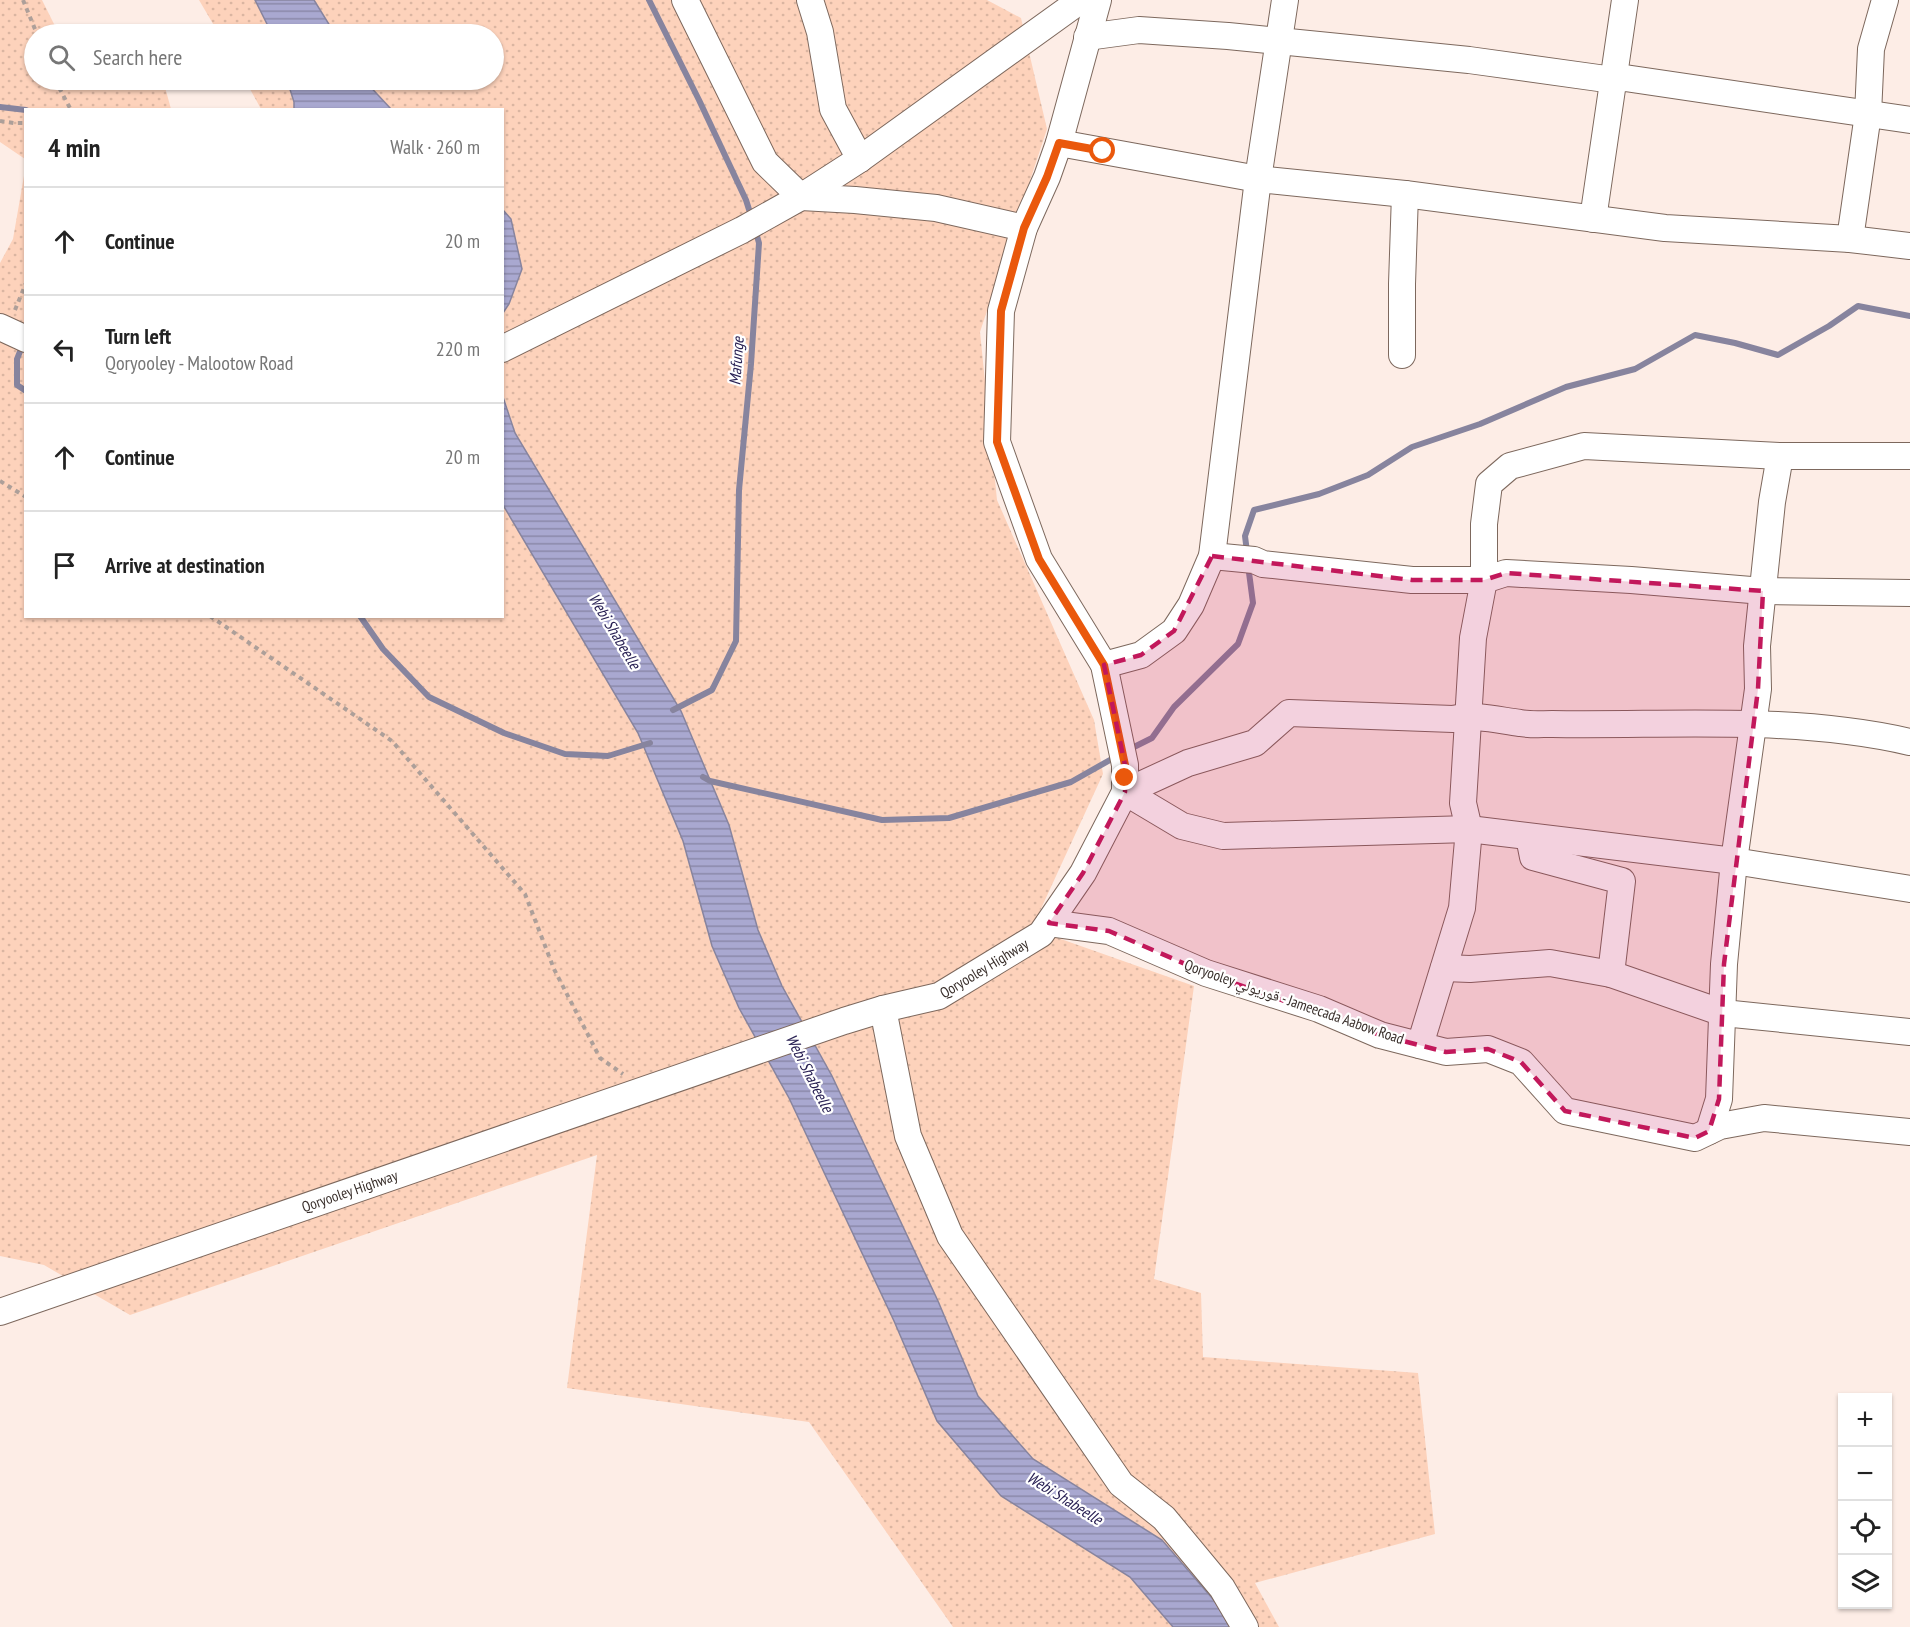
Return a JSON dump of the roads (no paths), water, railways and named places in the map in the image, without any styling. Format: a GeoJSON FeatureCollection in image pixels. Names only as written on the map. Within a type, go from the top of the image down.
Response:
{"type":"FeatureCollection","features":[{"type":"Feature","properties":{"kind":"street"},"geometry":{"type":"LineString","coordinates":[[685,0],[765,162],[801,197],[936,208],[1024,228]]}},
{"type":"Feature","properties":{"kind":"street"},"geometry":{"type":"LineString","coordinates":[[810,0],[820,32],[832,110],[860,159]]}},
{"type":"Feature","properties":{"kind":"street"},"geometry":{"type":"LineString","coordinates":[[504,348],[742,230],[801,197],[860,159],[1081,0]]}},
{"type":"Feature","properties":{"kind":"street","name":"Qoryooley Highway"},"geometry":{"type":"LineString","coordinates":[[0,1312],[844,1021],[939,996],[1041,934],[1083,873],[1125,792],[1125,765],[1104,665],[1039,559],[997,442],[1001,311],[1024,228],[1047,177],[1059,143],[1098,0]]}},
{"type":"Feature","properties":{"kind":"street"},"geometry":{"type":"LineString","coordinates":[[1104,665],[1141,655],[1174,631],[1191,605],[1233,559],[1258,179],[1285,0]]}},
{"type":"Feature","properties":{"kind":"street"},"geometry":{"type":"LineString","coordinates":[[1593,219],[1625,0]]}},
{"type":"Feature","properties":{"kind":"street"},"geometry":{"type":"LineString","coordinates":[[1850,239],[1868,114],[1871,49],[1885,0]]}},
{"type":"Feature","properties":{"kind":"street"},"geometry":{"type":"LineString","coordinates":[[1087,37],[1139,30],[1469,60],[1613,80],[1625,78],[1910,120]]}},
{"type":"Feature","properties":{"kind":"street"},"geometry":{"type":"LineString","coordinates":[[1059,143],[1258,179],[1405,194],[1665,228],[1850,239],[1910,246]]}},
{"type":"Feature","properties":{"kind":"street"},"geometry":{"type":"LineString","coordinates":[[1402,355],[1405,194]]}},
{"type":"Feature","properties":{"kind":"street"},"geometry":{"type":"LineString","coordinates":[[1420,1045],[1462,908],[1469,830],[1463,803],[1468,716],[1473,638],[1484,580],[1484,524],[1489,484],[1510,466],[1584,446],[1780,456],[1910,456]]}},
{"type":"Feature","properties":{"kind":"street"},"geometry":{"type":"LineString","coordinates":[[1709,1131],[1719,1099],[1724,964],[1734,861],[1758,689],[1757,646],[1772,502],[1780,456]]}},
{"type":"Feature","properties":{"kind":"street"},"geometry":{"type":"LineString","coordinates":[[1233,559],[1412,579],[1484,580],[1506,573],[1763,591],[1910,593]]}},
{"type":"Feature","properties":{"kind":"street"},"geometry":{"type":"LineString","coordinates":[[1125,792],[1188,763],[1255,743],[1289,714],[1453,719],[1468,716],[1524,724],[1753,724],[1814,727],[1910,742]]}},
{"type":"Feature","properties":{"kind":"street"},"geometry":{"type":"LineString","coordinates":[[1125,792],[1182,826],[1223,836],[1469,830],[1734,861],[1910,889]]}},
{"type":"Feature","properties":{"kind":"street"},"geometry":{"type":"LineString","coordinates":[[1529,837],[1533,857],[1622,880],[1611,974]]}},
{"type":"Feature","properties":{"kind":"street","name":"Qoryooley قوريولي - Jameecada Aabow Road"},"geometry":{"type":"LineString","coordinates":[[1049,923],[1109,931],[1206,974],[1319,1009],[1380,1035],[1446,1052],[1488,1049],[1521,1062],[1565,1111],[1695,1138],[1720,1126],[1764,1118],[1910,1132]]}},
{"type":"Feature","properties":{"kind":"street"},"geometry":{"type":"LineString","coordinates":[[1444,968],[1470,969],[1550,963],[1611,974],[1723,1013],[1910,1032]]}},
{"type":"Feature","properties":{"kind":"street"},"geometry":{"type":"LineString","coordinates":[[883,1009],[909,1136],[950,1236],[1121,1484],[1164,1518],[1222,1588],[1245,1627]]}},
{"type":"Feature","properties":{"kind":"water"},"geometry":{"type":"Polygon","coordinates":[[[255,0],[314,0],[329,24],[267,24],[255,0]]]}},
{"type":"Feature","properties":{"kind":"water"},"geometry":{"type":"Polygon","coordinates":[[[290,90],[373,90],[390,108],[294,108],[290,90]]]}},
{"type":"Feature","properties":{"kind":"water"},"geometry":{"type":"Polygon","coordinates":[[[504,211],[511,219],[522,269],[504,312],[504,211]]]}},
{"type":"Feature","properties":{"kind":"water","name":"Webi Shabeelle"},"geometry":{"type":"Polygon","coordinates":[[[504,400],[515,433],[681,711],[729,825],[758,930],[782,986],[832,1076],[938,1301],[978,1396],[1033,1459],[1162,1540],[1237,1627],[1173,1627],[1130,1577],[1001,1496],[937,1421],[894,1321],[789,1098],[739,1008],[712,946],[683,841],[638,733],[504,507],[504,400]]]}},
{"type":"Feature","properties":{"kind":"waterway","name":"Mafunge"},"geometry":{"type":"LineString","coordinates":[[649,0],[699,100],[746,200],[752,219]]}},
{"type":"Feature","properties":{"kind":"waterway"},"geometry":{"type":"LineString","coordinates":[[0,107],[24,110]]}},
{"type":"Feature","properties":{"kind":"waterway","name":"Mafunge"},"geometry":{"type":"LineString","coordinates":[[673,710],[712,690],[736,641],[739,490],[759,243],[755,229]]}},
{"type":"Feature","properties":{"kind":"waterway"},"geometry":{"type":"LineString","coordinates":[[1247,552],[1245,536],[1254,510],[1319,494],[1368,475],[1412,447],[1480,424],[1566,387],[1635,369],[1695,335],[1778,355],[1829,326],[1858,306],[1910,316]]}},
{"type":"Feature","properties":{"kind":"waterway"},"geometry":{"type":"LineString","coordinates":[[23,344],[17,359],[17,385],[24,390]]}},
{"type":"Feature","properties":{"kind":"waterway"},"geometry":{"type":"LineString","coordinates":[[1128,750],[1152,738],[1174,707],[1238,644],[1253,603],[1248,565]]}},
{"type":"Feature","properties":{"kind":"waterway"},"geometry":{"type":"LineString","coordinates":[[361,618],[383,649],[429,697],[504,733],[565,754],[608,756],[650,743]]}},
{"type":"Feature","properties":{"kind":"waterway"},"geometry":{"type":"LineString","coordinates":[[703,777],[710,781],[882,820],[949,818],[1071,782],[1117,756]]}}]}
